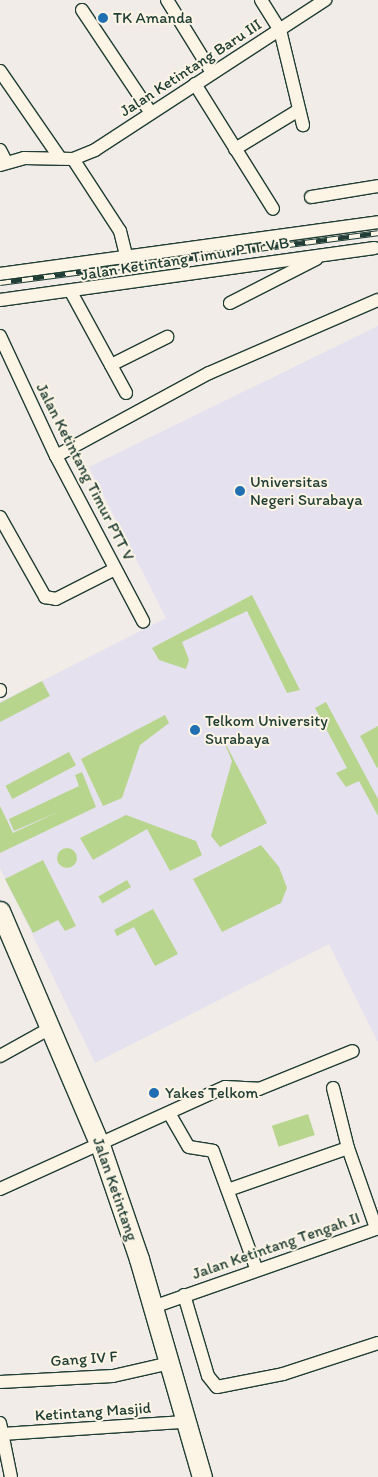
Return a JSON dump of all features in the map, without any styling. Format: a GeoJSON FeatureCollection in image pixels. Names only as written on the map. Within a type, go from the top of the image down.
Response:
{"type":"FeatureCollection","features":[{"type":"Feature","properties":{"kind":"street"},"geometry":{"type":"LineString","coordinates":[[167,0],[212,73]]}},
{"type":"Feature","properties":{"kind":"street"},"geometry":{"type":"LineString","coordinates":[[261,0],[280,30],[303,125]]}},
{"type":"Feature","properties":{"kind":"street","name":"Jalan Ketintang Baru III"},"geometry":{"type":"LineString","coordinates":[[3,163],[66,158],[95,150],[325,0]]}},
{"type":"Feature","properties":{"kind":"street"},"geometry":{"type":"LineString","coordinates":[[82,10],[150,113]]}},
{"type":"Feature","properties":{"kind":"street"},"geometry":{"type":"LineString","coordinates":[[0,71],[120,231],[126,255]]}},
{"type":"Feature","properties":{"kind":"street"},"geometry":{"type":"LineString","coordinates":[[195,84],[274,209]]}},
{"type":"Feature","properties":{"kind":"street"},"geometry":{"type":"LineString","coordinates":[[235,149],[300,110]]}},
{"type":"Feature","properties":{"kind":"street"},"geometry":{"type":"LineString","coordinates":[[0,150],[3,163]]}},
{"type":"Feature","properties":{"kind":"street"},"geometry":{"type":"LineString","coordinates":[[311,197],[378,186]]}},
{"type":"Feature","properties":{"kind":"street"},"geometry":{"type":"LineString","coordinates":[[0,274],[126,255],[378,222]]}},
{"type":"Feature","properties":{"kind":"street","name":"Jalan Ketintang Timur PTT V B"},"geometry":{"type":"LineString","coordinates":[[0,300],[71,292],[374,248]]}},
{"type":"Feature","properties":{"kind":"street"},"geometry":{"type":"LineString","coordinates":[[230,303],[327,254]]}},
{"type":"Feature","properties":{"kind":"street"},"geometry":{"type":"LineString","coordinates":[[71,292],[126,393]]}},
{"type":"Feature","properties":{"kind":"street"},"geometry":{"type":"LineString","coordinates":[[56,456],[209,373],[378,300]]}},
{"type":"Feature","properties":{"kind":"street","name":"Jalan Ketintang Timur PTT V"},"geometry":{"type":"LineString","coordinates":[[0,336],[56,456],[143,621]]}},
{"type":"Feature","properties":{"kind":"street"},"geometry":{"type":"LineString","coordinates":[[111,365],[167,337]]}},
{"type":"Feature","properties":{"kind":"street"},"geometry":{"type":"LineString","coordinates":[[0,516],[45,597],[56,599],[115,569]]}},
{"type":"Feature","properties":{"kind":"street","name":"Jalan Ketintang"},"geometry":{"type":"LineString","coordinates":[[0,911],[52,1027],[100,1145],[153,1307],[202,1477]]}},
{"type":"Feature","properties":{"kind":"street"},"geometry":{"type":"LineString","coordinates":[[0,1056],[52,1027]]}},
{"type":"Feature","properties":{"kind":"street"},"geometry":{"type":"LineString","coordinates":[[0,1189],[226,1087],[252,1091],[353,1050]]}},
{"type":"Feature","properties":{"kind":"street"},"geometry":{"type":"LineString","coordinates":[[333,1088],[348,1148],[377,1228]]}},
{"type":"Feature","properties":{"kind":"street"},"geometry":{"type":"LineString","coordinates":[[169,1113],[189,1147],[213,1151],[256,1268]]}},
{"type":"Feature","properties":{"kind":"street"},"geometry":{"type":"LineString","coordinates":[[228,1190],[348,1148]]}},
{"type":"Feature","properties":{"kind":"street","name":"Jalan Ketintang Tengah II"},"geometry":{"type":"LineString","coordinates":[[153,1307],[256,1268],[377,1228]]}},
{"type":"Feature","properties":{"kind":"street","name":"Jalan Ketintang Tengah II"},"geometry":{"type":"LineString","coordinates":[[184,1295],[208,1376],[217,1387],[283,1374],[378,1343]]}},
{"type":"Feature","properties":{"kind":"street","name":"Gang IV F"},"geometry":{"type":"LineString","coordinates":[[0,1382],[113,1376],[170,1363]]}},
{"type":"Feature","properties":{"kind":"street","name":"Ketintang Masjid"},"geometry":{"type":"LineString","coordinates":[[1,1429],[185,1422]]}},
{"type":"Feature","properties":{"kind":"street"},"geometry":{"type":"LineString","coordinates":[[1,1429],[4,1464],[11,1477]]}},
{"type":"Feature","properties":{"kind":"shaded area"},"geometry":{"type":"Polygon","coordinates":[[[378,326],[378,1042],[329,944],[95,1063],[0,868],[0,702],[166,618],[89,467],[378,326]]]}},
{"type":"Feature","properties":{"kind":"green space"},"geometry":{"type":"Polygon","coordinates":[[[252,595],[300,690],[287,693],[247,611],[182,642],[189,660],[186,669],[159,660],[152,648],[252,595]]]}},
{"type":"Feature","properties":{"kind":"green space"},"geometry":{"type":"Polygon","coordinates":[[[42,681],[50,696],[0,722],[0,703],[42,681]]]}},
{"type":"Feature","properties":{"kind":"green space"},"geometry":{"type":"Polygon","coordinates":[[[326,702],[378,799],[378,816],[359,781],[346,787],[336,773],[347,768],[315,708],[326,702]]]}},
{"type":"Feature","properties":{"kind":"green space"},"geometry":{"type":"Polygon","coordinates":[[[165,715],[169,723],[140,745],[122,798],[103,806],[81,759],[165,715]]]}},
{"type":"Feature","properties":{"kind":"green space"},"geometry":{"type":"Polygon","coordinates":[[[378,726],[378,767],[377,768],[360,736],[378,726]]]}},
{"type":"Feature","properties":{"kind":"green space"},"geometry":{"type":"Polygon","coordinates":[[[222,737],[267,823],[220,847],[211,836],[232,761],[222,737]]]}},
{"type":"Feature","properties":{"kind":"green space"},"geometry":{"type":"Polygon","coordinates":[[[69,752],[76,765],[12,799],[5,786],[69,752]]]}},
{"type":"Feature","properties":{"kind":"green space"},"geometry":{"type":"Polygon","coordinates":[[[82,772],[96,807],[0,853],[0,806],[13,833],[60,811],[14,831],[9,819],[79,786],[75,775],[82,772]]]}},
{"type":"Feature","properties":{"kind":"green space"},"geometry":{"type":"Polygon","coordinates":[[[126,815],[196,841],[202,855],[170,871],[147,829],[93,860],[80,838],[126,815]]]}},
{"type":"Feature","properties":{"kind":"green space"},"geometry":{"type":"Polygon","coordinates":[[[261,845],[279,867],[287,888],[281,903],[222,932],[193,879],[261,845]]]}},
{"type":"Feature","properties":{"kind":"green space"},"geometry":{"type":"Polygon","coordinates":[[[63,848],[71,848],[77,854],[77,862],[71,868],[63,868],[57,862],[57,854],[63,848]]]}},
{"type":"Feature","properties":{"kind":"green space"},"geometry":{"type":"Polygon","coordinates":[[[43,860],[76,926],[65,931],[58,920],[33,933],[5,879],[43,860]]]}},
{"type":"Feature","properties":{"kind":"green space"},"geometry":{"type":"Polygon","coordinates":[[[127,880],[131,887],[102,903],[98,896],[127,880]]]}},
{"type":"Feature","properties":{"kind":"green space"},"geometry":{"type":"Polygon","coordinates":[[[153,909],[178,954],[155,966],[134,927],[117,936],[114,930],[153,909]]]}},
{"type":"Feature","properties":{"kind":"green space"},"geometry":{"type":"Polygon","coordinates":[[[308,1114],[315,1135],[279,1147],[272,1126],[308,1114]]]}},
{"type":"Feature","properties":{"kind":"railway"},"geometry":{"type":"LineString","coordinates":[[0,283],[378,233]]}},
{"type":"Feature","properties":{"kind":"place","name":"TK Amanda"},"geometry":{"type":"Point","coordinates":[103,18]}},
{"type":"Feature","properties":{"kind":"place","name":"Universitas Negeri Surabaya"},"geometry":{"type":"Point","coordinates":[240,491]}},
{"type":"Feature","properties":{"kind":"place","name":"Telkom University Surabaya"},"geometry":{"type":"Point","coordinates":[195,730]}},
{"type":"Feature","properties":{"kind":"place","name":"Yakes Telkom"},"geometry":{"type":"Point","coordinates":[154,1093]}}]}
